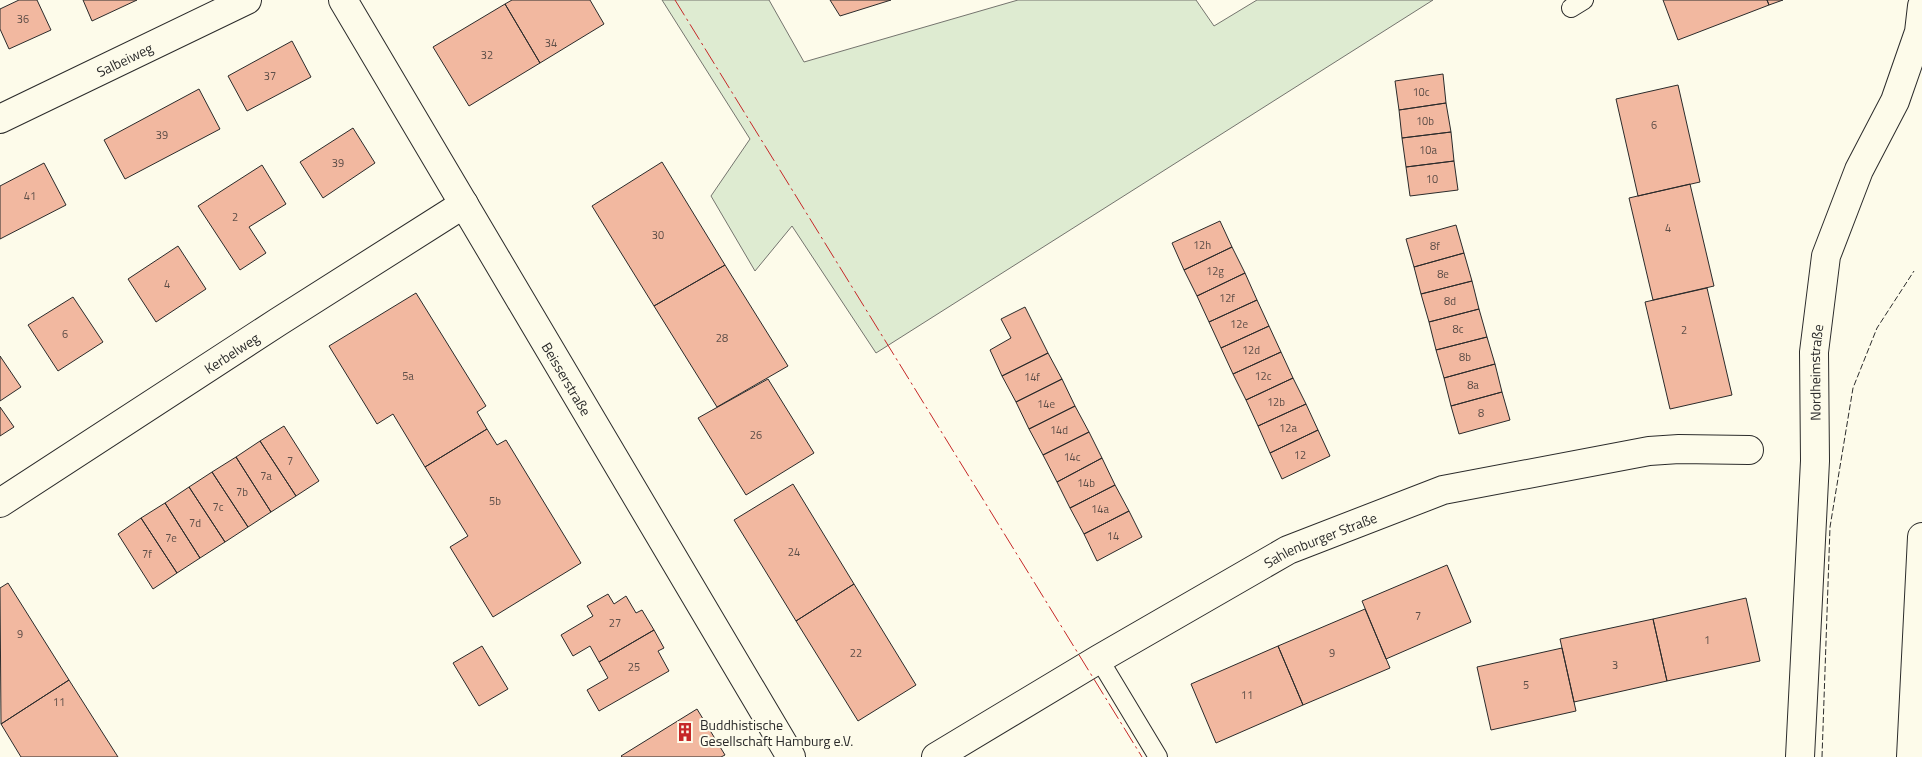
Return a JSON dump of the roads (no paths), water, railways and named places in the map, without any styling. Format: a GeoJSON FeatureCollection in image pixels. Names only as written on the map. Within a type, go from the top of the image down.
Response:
{"type":"FeatureCollection","features":[{"type":"Feature","properties":{"kind":"street","name":"Salbeiweg"},"geometry":{"type":"LineString","coordinates":[[0,119],[247,0]]}},
{"type":"Feature","properties":{"kind":"street","name":"Beisserstraße"},"geometry":{"type":"LineString","coordinates":[[343,0],[791,757]]}},
{"type":"Feature","properties":{"kind":"street","name":"Nordheimstraße"},"geometry":{"type":"LineString","coordinates":[[1800,757],[1816,461],[1814,352],[1826,256],[1859,170],[1895,101],[1918,32],[1922,6]]}},
{"type":"Feature","properties":{"kind":"street","name":"Kerbelweg"},"geometry":{"type":"LineString","coordinates":[[0,503],[271,326],[464,204]]}},
{"type":"Feature","properties":{"kind":"street","name":"Sahlenburger Straße"},"geometry":{"type":"LineString","coordinates":[[936,757],[1099,659],[1288,550],[1443,490],[1649,451],[1679,449],[1749,450]]}},
{"type":"Feature","properties":{"kind":"street"},"geometry":{"type":"LineString","coordinates":[[1911,757],[1922,537]]}},
{"type":"Feature","properties":{"kind":"lane"},"geometry":{"type":"LineString","coordinates":[[1099,659],[1158,757]]}},
{"type":"Feature","properties":{"kind":"place","name":"Buddhistische Gesellschaft Hamburg e.V."},"geometry":{"type":"Point","coordinates":[685,732]}}]}
